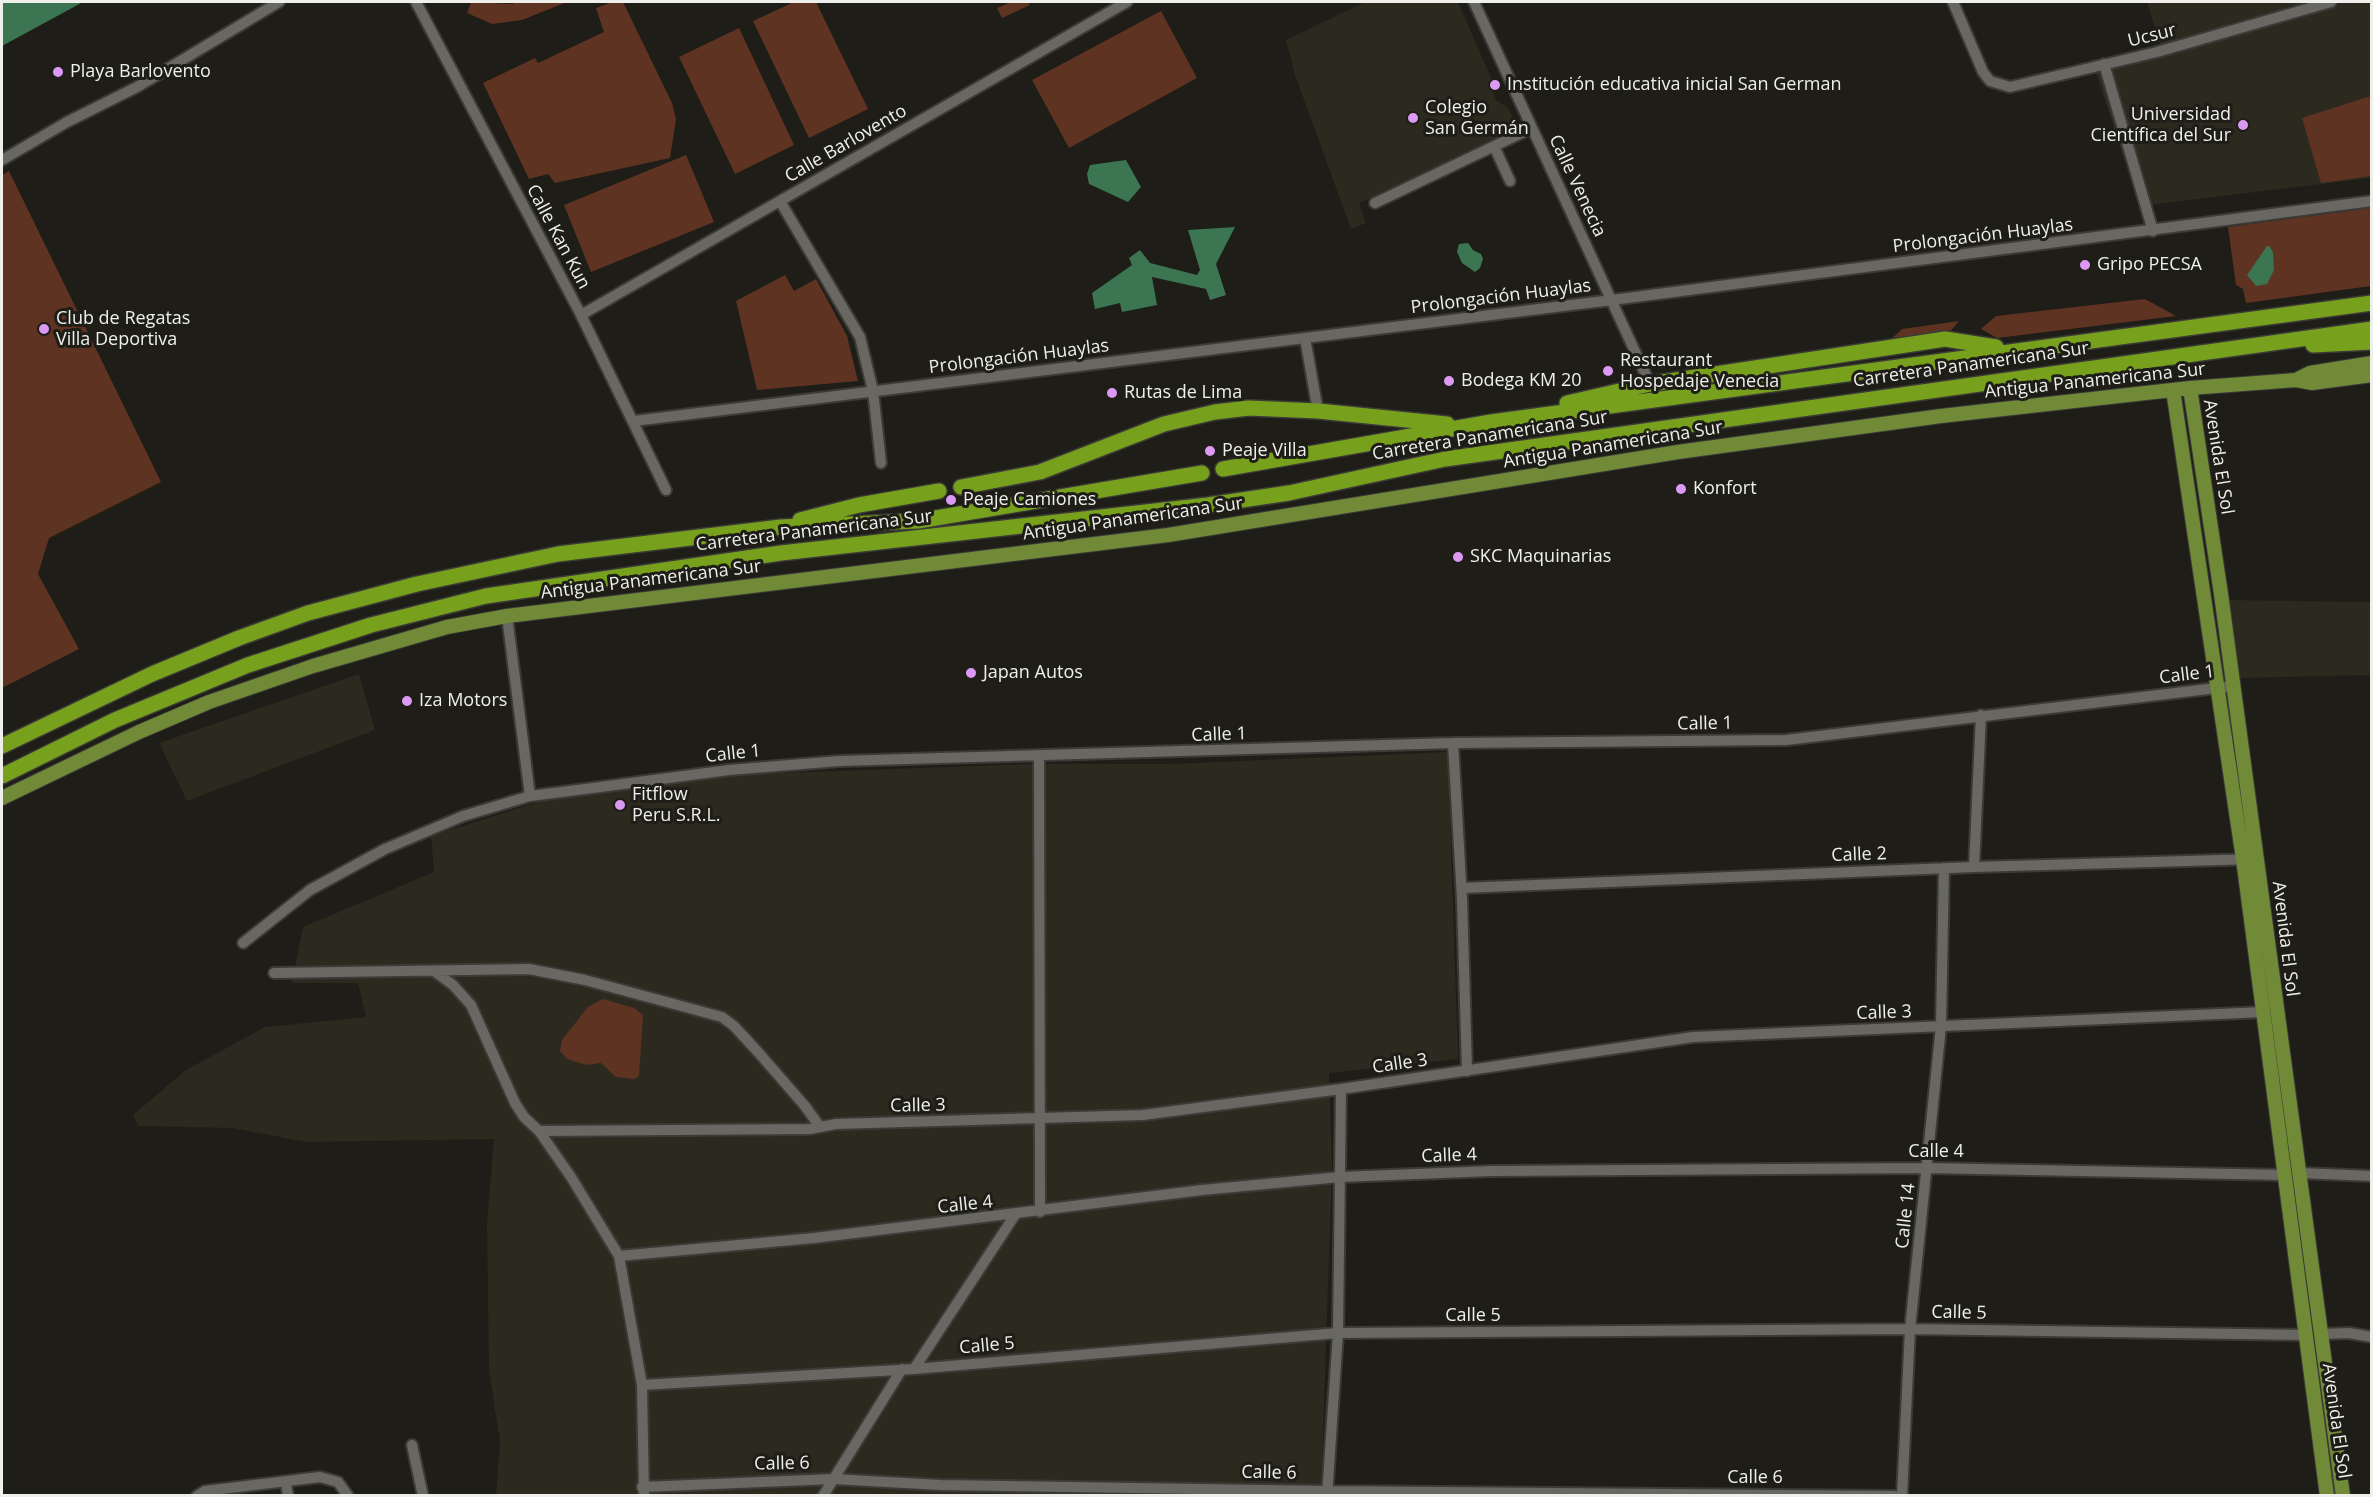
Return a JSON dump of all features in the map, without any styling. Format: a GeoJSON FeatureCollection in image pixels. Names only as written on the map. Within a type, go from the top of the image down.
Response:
{"type":"FeatureCollection","features":[{"type":"Feature","properties":{"kind":"highway","name":"Carretera Panamericana Sur"},"geometry":{"type":"LineString","coordinates":[[1223,469],[1491,422],[2372,303]]}},
{"type":"Feature","properties":{"kind":"highway","name":"Carretera Panamericana Sur"},"geometry":{"type":"LineString","coordinates":[[2,776],[115,720],[248,665],[371,625],[486,596],[781,553],[1219,504],[1289,493],[1445,459],[2372,329]]}},
{"type":"Feature","properties":{"kind":"highway"},"geometry":{"type":"LineString","coordinates":[[1491,422],[1650,384],[1944,339],[2014,350]]}},
{"type":"Feature","properties":{"kind":"highway"},"geometry":{"type":"LineString","coordinates":[[2271,342],[2332,345],[2372,342]]}},
{"type":"Feature","properties":{"kind":"highway","name":"Carretera Panamericana Sur"},"geometry":{"type":"LineString","coordinates":[[961,487],[1040,472],[1164,424],[1215,412],[1249,408],[1318,411],[1468,426]]}},
{"type":"Feature","properties":{"kind":"highway","name":"Carretera Panamericana Sur"},"geometry":{"type":"LineString","coordinates":[[2,746],[152,674],[239,638],[328,608],[417,584],[558,554],[781,527],[918,521],[1202,473]]}},
{"type":"Feature","properties":{"kind":"highway","name":"Carretera Panamericana Sur"},"geometry":{"type":"LineString","coordinates":[[781,527],[859,504],[939,491]]}},
{"type":"Feature","properties":{"kind":"main road","name":"Antigua Panamericana Sur"},"geometry":{"type":"LineString","coordinates":[[2296,380],[2310,373],[2372,363]]}},
{"type":"Feature","properties":{"kind":"main road","name":"Antigua Panamericana Sur"},"geometry":{"type":"LineString","coordinates":[[2,798],[139,732],[208,702],[313,666],[436,630],[507,616],[1168,535],[1678,452],[1941,416],[2190,388],[2296,380],[2312,383],[2372,375]]}},
{"type":"Feature","properties":{"kind":"main road","name":"Avenida El Sol"},"geometry":{"type":"LineString","coordinates":[[2190,388],[2234,686],[2264,1012],[2327,1496]]}},
{"type":"Feature","properties":{"kind":"main road","name":"Avenida El Sol"},"geometry":{"type":"LineString","coordinates":[[2173,390],[2218,688],[2250,859],[2300,1173],[2343,1496]]}},
{"type":"Feature","properties":{"kind":"street"},"geometry":{"type":"LineString","coordinates":[[2,160],[87,111],[137,87],[279,2]]}},
{"type":"Feature","properties":{"kind":"street","name":"Calle Kan Kun"},"geometry":{"type":"LineString","coordinates":[[416,2],[581,315],[666,490]]}},
{"type":"Feature","properties":{"kind":"street","name":"Calle Barlovento"},"geometry":{"type":"LineString","coordinates":[[581,315],[1127,2]]}},
{"type":"Feature","properties":{"kind":"street","name":"Calle Venecia"},"geometry":{"type":"LineString","coordinates":[[1474,2],[1650,384]]}},
{"type":"Feature","properties":{"kind":"street","name":"Ucsur"},"geometry":{"type":"LineString","coordinates":[[1953,2],[1983,72],[1990,81],[2010,87],[2168,49],[2331,2]]}},
{"type":"Feature","properties":{"kind":"street"},"geometry":{"type":"LineString","coordinates":[[2104,64],[2153,231]]}},
{"type":"Feature","properties":{"kind":"street"},"geometry":{"type":"LineString","coordinates":[[1375,203],[1532,128]]}},
{"type":"Feature","properties":{"kind":"street"},"geometry":{"type":"LineString","coordinates":[[1494,146],[1510,181]]}},
{"type":"Feature","properties":{"kind":"street"},"geometry":{"type":"LineString","coordinates":[[780,201],[856,329],[873,391],[881,463]]}},
{"type":"Feature","properties":{"kind":"street","name":"Prolongación Huaylas"},"geometry":{"type":"LineString","coordinates":[[634,421],[1612,300],[2372,201]]}},
{"type":"Feature","properties":{"kind":"street"},"geometry":{"type":"LineString","coordinates":[[1305,338],[1318,411]]}},
{"type":"Feature","properties":{"kind":"street"},"geometry":{"type":"LineString","coordinates":[[507,616],[530,796]]}},
{"type":"Feature","properties":{"kind":"street","name":"Calle 1"},"geometry":{"type":"LineString","coordinates":[[243,943],[310,890],[385,849],[463,816],[530,796],[729,770],[839,761],[1039,757],[1453,743],[1786,740],[2234,686]]}},
{"type":"Feature","properties":{"kind":"street"},"geometry":{"type":"LineString","coordinates":[[1974,867],[1981,715]]}},
{"type":"Feature","properties":{"kind":"street"},"geometry":{"type":"LineString","coordinates":[[1453,743],[1461,888],[1467,1071]]}},
{"type":"Feature","properties":{"kind":"street"},"geometry":{"type":"LineString","coordinates":[[1039,757],[1040,1212]]}},
{"type":"Feature","properties":{"kind":"street","name":"Calle 2"},"geometry":{"type":"LineString","coordinates":[[1461,888],[1944,868],[2250,859]]}},
{"type":"Feature","properties":{"kind":"street","name":"Calle 14"},"geometry":{"type":"LineString","coordinates":[[1902,1496],[1910,1329],[1941,1026],[1944,868]]}},
{"type":"Feature","properties":{"kind":"street"},"geometry":{"type":"LineString","coordinates":[[274,973],[529,969],[585,980],[722,1017],[758,1052],[805,1106],[820,1127]]}},
{"type":"Feature","properties":{"kind":"street"},"geometry":{"type":"LineString","coordinates":[[434,971],[453,985],[471,1005],[515,1102],[524,1117],[539,1131],[619,1256],[642,1385],[643,1492]]}},
{"type":"Feature","properties":{"kind":"street","name":"Calle 3"},"geometry":{"type":"LineString","coordinates":[[539,1131],[820,1127],[836,1124],[1040,1120],[1143,1115],[1341,1089],[1693,1037],[2264,1012]]}},
{"type":"Feature","properties":{"kind":"street"},"geometry":{"type":"LineString","coordinates":[[1328,1493],[1338,1334],[1341,1089]]}},
{"type":"Feature","properties":{"kind":"street","name":"Calle 4"},"geometry":{"type":"LineString","coordinates":[[619,1256],[814,1238],[1040,1212],[1202,1190],[1340,1177],[1492,1172],[1927,1168],[2285,1175]]}},
{"type":"Feature","properties":{"kind":"street"},"geometry":{"type":"LineString","coordinates":[[2300,1173],[2372,1176]]}},
{"type":"Feature","properties":{"kind":"street"},"geometry":{"type":"LineString","coordinates":[[914,1369],[1015,1215]]}},
{"type":"Feature","properties":{"kind":"street","name":"Calle 5"},"geometry":{"type":"LineString","coordinates":[[642,1385],[914,1369],[1338,1334],[1910,1329],[2306,1335]]}},
{"type":"Feature","properties":{"kind":"street"},"geometry":{"type":"LineString","coordinates":[[2323,1334],[2372,1337]]}},
{"type":"Feature","properties":{"kind":"street"},"geometry":{"type":"LineString","coordinates":[[823,1496],[902,1369]]}},
{"type":"Feature","properties":{"kind":"street"},"geometry":{"type":"LineString","coordinates":[[412,1445],[423,1496]]}},
{"type":"Feature","properties":{"kind":"street"},"geometry":{"type":"LineString","coordinates":[[197,1496],[205,1491],[240,1491],[320,1477],[338,1482],[348,1496]]}},
{"type":"Feature","properties":{"kind":"street","name":"Calle 6"},"geometry":{"type":"LineString","coordinates":[[643,1492],[833,1479],[941,1485],[1328,1493],[1895,1496]]}},
{"type":"Feature","properties":{"kind":"street"},"geometry":{"type":"LineString","coordinates":[[286,1482],[288,1496]]}},
{"type":"Feature","properties":{"kind":"shaded area"},"geometry":{"type":"Polygon","coordinates":[[[2,2],[83,2],[2,46],[2,2]]]}},
{"type":"Feature","properties":{"kind":"shaded area"},"geometry":{"type":"Polygon","coordinates":[[[471,2],[512,4],[567,2],[522,20],[492,24],[467,13],[471,2]]]}},
{"type":"Feature","properties":{"kind":"shaded area"},"geometry":{"type":"Polygon","coordinates":[[[612,2],[623,2],[672,103],[676,119],[670,158],[555,183],[548,174],[529,179],[483,83],[535,58],[538,63],[604,32],[596,8],[612,2]]]}},
{"type":"Feature","properties":{"kind":"shaded area"},"geometry":{"type":"Polygon","coordinates":[[[794,2],[816,2],[868,109],[809,138],[753,21],[794,2]]]}},
{"type":"Feature","properties":{"kind":"shaded area"},"geometry":{"type":"Polygon","coordinates":[[[1011,2],[1028,2],[1030,5],[1002,18],[997,8],[1011,2]]]}},
{"type":"Feature","properties":{"kind":"shaded area","name":"Colegio San Germán"},"geometry":{"type":"Polygon","coordinates":[[[1365,2],[1458,2],[1495,87],[1493,92],[1496,100],[1508,108],[1519,130],[1359,203],[1366,223],[1351,229],[1295,75],[1286,40],[1365,2]]]}},
{"type":"Feature","properties":{"kind":"shaded area","name":"Universidad Científica del Sur"},"geometry":{"type":"Polygon","coordinates":[[[2147,2],[2371,2],[2371,178],[2140,206],[2096,73],[2163,53],[2147,2]]]}},
{"type":"Feature","properties":{"kind":"shaded area"},"geometry":{"type":"Polygon","coordinates":[[[1161,11],[1197,78],[1069,148],[1032,80],[1161,11]]]}},
{"type":"Feature","properties":{"kind":"shaded area"},"geometry":{"type":"Polygon","coordinates":[[[739,28],[794,145],[735,174],[679,57],[739,28]]]}},
{"type":"Feature","properties":{"kind":"shaded area"},"geometry":{"type":"Polygon","coordinates":[[[2371,96],[2371,176],[2321,183],[2302,118],[2371,96]]]}},
{"type":"Feature","properties":{"kind":"shaded area"},"geometry":{"type":"Polygon","coordinates":[[[686,155],[714,222],[591,272],[564,205],[686,155]]]}},
{"type":"Feature","properties":{"kind":"shaded area"},"geometry":{"type":"Polygon","coordinates":[[[1126,160],[1141,187],[1128,202],[1089,184],[1087,174],[1090,165],[1126,160]]]}},
{"type":"Feature","properties":{"kind":"shaded area","name":"Club de Regatas Villa Deportiva"},"geometry":{"type":"Polygon","coordinates":[[[9,171],[161,482],[49,538],[38,574],[79,649],[2,688],[2,175],[9,171]]]}},
{"type":"Feature","properties":{"kind":"shaded area"},"geometry":{"type":"Polygon","coordinates":[[[2371,208],[2371,286],[2246,303],[2243,289],[2236,285],[2228,227],[2371,208]]]}},
{"type":"Feature","properties":{"kind":"shaded area"},"geometry":{"type":"Polygon","coordinates":[[[1235,227],[1216,264],[1226,295],[1210,300],[1206,289],[1152,277],[1157,305],[1122,312],[1120,303],[1095,309],[1092,293],[1132,265],[1129,258],[1140,250],[1150,263],[1197,275],[1200,270],[1188,230],[1235,227]]]}},
{"type":"Feature","properties":{"kind":"shaded area"},"geometry":{"type":"Polygon","coordinates":[[[1468,243],[1473,250],[1481,254],[1483,259],[1480,268],[1475,272],[1462,263],[1457,252],[1459,244],[1468,243]]]}},
{"type":"Feature","properties":{"kind":"shaded area"},"geometry":{"type":"Polygon","coordinates":[[[2267,246],[2273,252],[2274,270],[2267,284],[2256,286],[2247,275],[2267,246]]]}},
{"type":"Feature","properties":{"kind":"shaded area"},"geometry":{"type":"Polygon","coordinates":[[[785,275],[794,291],[816,279],[847,336],[858,381],[757,390],[736,301],[785,275]]]}},
{"type":"Feature","properties":{"kind":"shaded area"},"geometry":{"type":"Polygon","coordinates":[[[2145,299],[2176,316],[1997,338],[1981,329],[1996,316],[2145,299]]]}},
{"type":"Feature","properties":{"kind":"shaded area"},"geometry":{"type":"Polygon","coordinates":[[[1959,321],[1948,334],[1885,345],[1902,329],[1959,321]]]}},
{"type":"Feature","properties":{"kind":"shaded area"},"geometry":{"type":"Polygon","coordinates":[[[2228,600],[2371,602],[2371,675],[2238,678],[2228,600]]]}},
{"type":"Feature","properties":{"kind":"shaded area"},"geometry":{"type":"Polygon","coordinates":[[[359,674],[375,730],[187,801],[159,743],[359,674]]]}},
{"type":"Feature","properties":{"kind":"shaded area"},"geometry":{"type":"Polygon","coordinates":[[[1448,752],[1458,1059],[1329,1073],[1332,1166],[1321,1495],[496,1495],[500,1441],[489,1371],[487,1223],[494,1139],[306,1142],[232,1128],[138,1126],[133,1115],[186,1070],[265,1027],[366,1017],[358,983],[292,983],[303,927],[434,872],[431,836],[554,797],[724,775],[1031,764],[1171,764],[1448,752]]]}},
{"type":"Feature","properties":{"kind":"shaded area"},"geometry":{"type":"Polygon","coordinates":[[[603,999],[634,1008],[643,1015],[639,1075],[635,1079],[616,1077],[601,1063],[586,1065],[567,1059],[560,1051],[562,1040],[588,1007],[603,999]]]}},
{"type":"Feature","properties":{"kind":"place","name":"Playa Barlovento"},"geometry":{"type":"Point","coordinates":[58,72]}},
{"type":"Feature","properties":{"kind":"place","name":"Institución educativa inicial San German"},"geometry":{"type":"Point","coordinates":[1495,85]}},
{"type":"Feature","properties":{"kind":"place","name":"Colegio San Germán"},"geometry":{"type":"Point","coordinates":[1413,118]}},
{"type":"Feature","properties":{"kind":"place","name":"Universidad Científica del Sur"},"geometry":{"type":"Point","coordinates":[2243,125]}},
{"type":"Feature","properties":{"kind":"place","name":"Gripo PECSA"},"geometry":{"type":"Point","coordinates":[2085,265]}},
{"type":"Feature","properties":{"kind":"place","name":"Club de Regatas Villa Deportiva"},"geometry":{"type":"Point","coordinates":[44,329]}},
{"type":"Feature","properties":{"kind":"place","name":"Restaurant Hospedaje Venecia"},"geometry":{"type":"Point","coordinates":[1608,371]}},
{"type":"Feature","properties":{"kind":"place","name":"Bodega KM 20"},"geometry":{"type":"Point","coordinates":[1449,381]}},
{"type":"Feature","properties":{"kind":"place","name":"Rutas de Lima"},"geometry":{"type":"Point","coordinates":[1112,393]}},
{"type":"Feature","properties":{"kind":"place","name":"Peaje Villa"},"geometry":{"type":"Point","coordinates":[1210,451]}},
{"type":"Feature","properties":{"kind":"place","name":"Konfort"},"geometry":{"type":"Point","coordinates":[1681,489]}},
{"type":"Feature","properties":{"kind":"place","name":"Peaje Camiones"},"geometry":{"type":"Point","coordinates":[951,500]}},
{"type":"Feature","properties":{"kind":"place","name":"SKC Maquinarias"},"geometry":{"type":"Point","coordinates":[1458,557]}},
{"type":"Feature","properties":{"kind":"place","name":"Japan Autos"},"geometry":{"type":"Point","coordinates":[971,673]}},
{"type":"Feature","properties":{"kind":"place","name":"Iza Motors"},"geometry":{"type":"Point","coordinates":[407,701]}},
{"type":"Feature","properties":{"kind":"place","name":"Fitflow Peru S.R.L."},"geometry":{"type":"Point","coordinates":[620,805]}}]}
